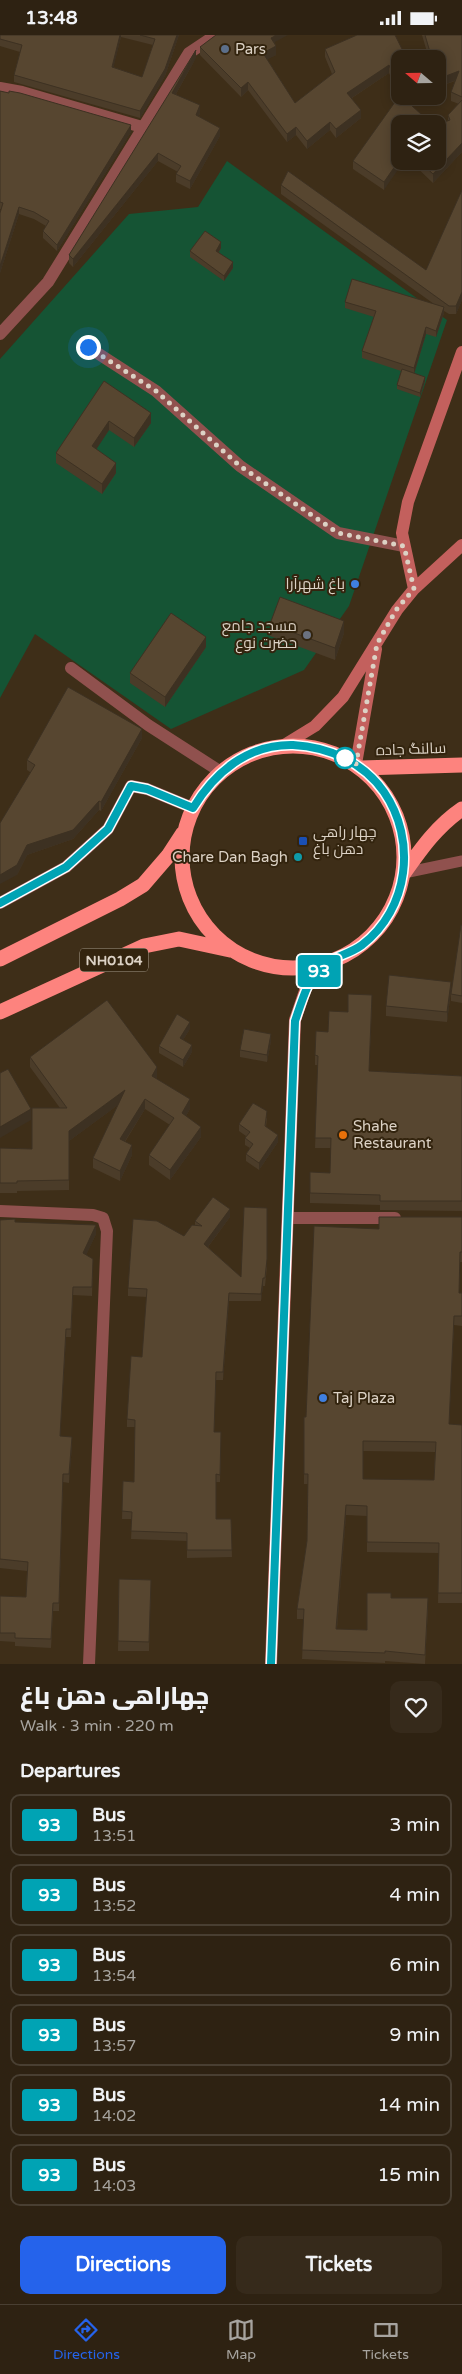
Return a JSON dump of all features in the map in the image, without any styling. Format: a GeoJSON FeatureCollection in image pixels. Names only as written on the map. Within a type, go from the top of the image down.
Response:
{"type":"FeatureCollection","features":[{"type":"Feature","properties":{"kind":"highway","name":"NH0104"},"geometry":{"type":"LineString","coordinates":[[284,745],[309,746],[334,752],[359,766],[378,784],[392,803],[401,825],[405,849],[404,873],[398,894],[390,913],[377,930],[362,945],[344,956],[324,964],[300,968],[277,967],[254,962],[234,951],[215,937],[190,899],[183,876],[182,853],[185,830],[193,808],[205,789],[221,772],[247,755],[261,749],[284,745]]}},
{"type":"Feature","properties":{"kind":"highway","name":"سالنگ جاده"},"geometry":{"type":"LineString","coordinates":[[359,766],[462,765]]}},
{"type":"Feature","properties":{"kind":"highway","name":"NH0104"},"geometry":{"type":"LineString","coordinates":[[404,873],[432,835],[448,819],[462,809]]}},
{"type":"Feature","properties":{"kind":"highway","name":"NH0104"},"geometry":{"type":"LineString","coordinates":[[0,959],[120,899],[143,885],[168,856],[185,830]]}},
{"type":"Feature","properties":{"kind":"highway","name":"NH0104"},"geometry":{"type":"LineString","coordinates":[[0,1012],[144,946],[179,939],[234,951]]}},
{"type":"Feature","properties":{"kind":"main road"},"geometry":{"type":"LineString","coordinates":[[414,589],[402,533],[408,502],[462,353]]}},
{"type":"Feature","properties":{"kind":"main road"},"geometry":{"type":"LineString","coordinates":[[284,745],[315,727],[342,697],[377,644],[396,610],[414,589],[462,545]]}},
{"type":"Feature","properties":{"kind":"main road"},"geometry":{"type":"LineString","coordinates":[[359,766],[377,644]]}},
{"type":"Feature","properties":{"kind":"main road"},"geometry":{"type":"LineString","coordinates":[[271,1664],[295,1021],[306,988],[324,964]]}},
{"type":"Feature","properties":{"kind":"street"},"geometry":{"type":"LineString","coordinates":[[197,35],[213,37]]}},
{"type":"Feature","properties":{"kind":"street"},"geometry":{"type":"LineString","coordinates":[[0,334],[48,281],[189,53],[213,37]]}},
{"type":"Feature","properties":{"kind":"street"},"geometry":{"type":"LineString","coordinates":[[0,88],[22,92],[142,127]]}},
{"type":"Feature","properties":{"kind":"street"},"geometry":{"type":"LineString","coordinates":[[88,347],[156,391],[240,466],[338,533],[404,546]]}},
{"type":"Feature","properties":{"kind":"street"},"geometry":{"type":"LineString","coordinates":[[71,668],[148,725],[221,772]]}},
{"type":"Feature","properties":{"kind":"street"},"geometry":{"type":"LineString","coordinates":[[0,903],[66,867],[108,829],[131,786],[147,789],[193,808]]}},
{"type":"Feature","properties":{"kind":"street"},"geometry":{"type":"LineString","coordinates":[[0,1211],[93,1215],[103,1217],[107,1231],[88,1664]]}},
{"type":"Feature","properties":{"kind":"street"},"geometry":{"type":"LineString","coordinates":[[289,1218],[404,1218]]}},
{"type":"Feature","properties":{"kind":"lane"},"geometry":{"type":"LineString","coordinates":[[404,873],[462,861]]}},
{"type":"Feature","properties":{"kind":"green space"},"geometry":{"type":"Polygon","coordinates":[[[227,161],[447,320],[349,606],[304,670],[171,729],[35,634],[0,698],[0,359],[129,214],[198,207],[227,161]]]}},
{"type":"Feature","properties":{"kind":"building"},"geometry":{"type":"Polygon","coordinates":[[[0,35],[120,35],[112,67],[142,77],[155,39],[140,35],[177,35],[165,69],[140,111],[14,75],[22,45],[0,39],[0,35]]]}},
{"type":"Feature","properties":{"kind":"building"},"geometry":{"type":"Polygon","coordinates":[[[216,35],[275,35],[271,38],[276,46],[263,53],[295,103],[335,72],[325,49],[357,35],[395,35],[402,50],[391,50],[391,70],[389,65],[347,93],[361,110],[336,129],[330,122],[307,141],[296,127],[287,134],[248,82],[241,88],[200,47],[216,35]]]}},
{"type":"Feature","properties":{"kind":"building"},"geometry":{"type":"Polygon","coordinates":[[[425,35],[462,35],[462,97],[451,92],[459,71],[446,76],[446,50],[429,50],[425,35]]]}},
{"type":"Feature","properties":{"kind":"building"},"geometry":{"type":"Polygon","coordinates":[[[196,50],[172,93],[200,105],[196,115],[220,128],[190,181],[176,174],[181,166],[158,153],[73,259],[69,255],[196,50]]]}},
{"type":"Feature","properties":{"kind":"building"},"geometry":{"type":"Polygon","coordinates":[[[0,91],[20,93],[131,125],[57,245],[43,231],[49,221],[34,212],[19,207],[0,266],[0,213],[3,203],[0,202],[0,91]]]}},
{"type":"Feature","properties":{"kind":"building"},"geometry":{"type":"Polygon","coordinates":[[[462,100],[462,143],[446,160],[446,122],[450,120],[448,115],[462,100]]]}},
{"type":"Feature","properties":{"kind":"building"},"geometry":{"type":"Polygon","coordinates":[[[393,105],[411,105],[422,115],[391,115],[392,170],[384,182],[353,161],[393,105]]]}},
{"type":"Feature","properties":{"kind":"building"},"geometry":{"type":"Polygon","coordinates":[[[429,170],[437,170],[433,174],[429,170]]]}},
{"type":"Feature","properties":{"kind":"building"},"geometry":{"type":"Polygon","coordinates":[[[288,171],[426,270],[462,190],[462,292],[456,306],[449,306],[281,185],[288,171]]]}},
{"type":"Feature","properties":{"kind":"building"},"geometry":{"type":"Polygon","coordinates":[[[205,231],[221,242],[216,251],[233,262],[224,276],[190,251],[205,231]]]}},
{"type":"Feature","properties":{"kind":"building"},"geometry":{"type":"Polygon","coordinates":[[[352,279],[444,307],[436,331],[426,327],[414,368],[362,351],[376,311],[345,302],[352,279]]]}},
{"type":"Feature","properties":{"kind":"building"},"geometry":{"type":"Polygon","coordinates":[[[402,369],[425,377],[420,393],[397,385],[402,369]]]}},
{"type":"Feature","properties":{"kind":"building"},"geometry":{"type":"Polygon","coordinates":[[[104,381],[151,413],[134,438],[109,421],[92,446],[116,463],[102,484],[56,453],[104,381]]]}},
{"type":"Feature","properties":{"kind":"building"},"geometry":{"type":"Polygon","coordinates":[[[280,597],[344,621],[335,648],[270,624],[280,597]]]}},
{"type":"Feature","properties":{"kind":"building"},"geometry":{"type":"Polygon","coordinates":[[[171,613],[206,637],[165,697],[130,673],[171,613]]]}},
{"type":"Feature","properties":{"kind":"building"},"geometry":{"type":"Polygon","coordinates":[[[68,687],[142,729],[101,802],[99,801],[73,830],[27,845],[17,865],[0,875],[0,823],[35,765],[27,760],[68,687]]]}},
{"type":"Feature","properties":{"kind":"building"},"geometry":{"type":"Polygon","coordinates":[[[462,925],[462,996],[451,994],[462,925]]]}},
{"type":"Feature","properties":{"kind":"building"},"geometry":{"type":"Polygon","coordinates":[[[389,975],[451,982],[447,1012],[386,1006],[389,975]]]}},
{"type":"Feature","properties":{"kind":"building"},"geometry":{"type":"Polygon","coordinates":[[[348,994],[372,995],[369,1071],[462,1076],[462,1201],[380,1201],[380,1195],[310,1193],[310,1172],[330,1173],[331,1138],[315,1138],[318,1056],[315,1055],[316,1031],[328,1032],[329,1011],[348,1012],[348,994]]]}},
{"type":"Feature","properties":{"kind":"building"},"geometry":{"type":"Polygon","coordinates":[[[107,1000],[157,1067],[152,1076],[190,1099],[182,1113],[201,1127],[170,1170],[149,1155],[174,1118],[145,1099],[120,1139],[132,1145],[120,1171],[93,1158],[125,1090],[69,1131],[69,1180],[0,1183],[0,1148],[32,1149],[32,1108],[67,1108],[30,1057],[107,1000]]]}},
{"type":"Feature","properties":{"kind":"building"},"geometry":{"type":"Polygon","coordinates":[[[177,1014],[190,1022],[180,1038],[192,1045],[183,1060],[159,1046],[177,1014]]]}},
{"type":"Feature","properties":{"kind":"building"},"geometry":{"type":"Polygon","coordinates":[[[244,1029],[271,1034],[267,1055],[240,1050],[244,1029]]]}},
{"type":"Feature","properties":{"kind":"building"},"geometry":{"type":"Polygon","coordinates":[[[8,1069],[31,1109],[0,1127],[0,1073],[8,1069]]]}},
{"type":"Feature","properties":{"kind":"building"},"geometry":{"type":"Polygon","coordinates":[[[253,1103],[267,1111],[265,1126],[278,1135],[259,1163],[246,1154],[253,1144],[245,1138],[250,1132],[239,1124],[253,1103]]]}},
{"type":"Feature","properties":{"kind":"building"},"geometry":{"type":"Polygon","coordinates":[[[213,1197],[230,1209],[204,1244],[241,1277],[244,1207],[267,1208],[267,1259],[261,1294],[229,1293],[223,1372],[216,1372],[214,1432],[221,1432],[220,1475],[216,1474],[216,1519],[231,1519],[232,1550],[187,1550],[187,1533],[131,1531],[132,1512],[122,1511],[123,1481],[134,1482],[135,1420],[127,1419],[131,1356],[142,1357],[147,1289],[128,1288],[133,1219],[157,1221],[184,1236],[192,1225],[202,1226],[195,1221],[213,1197]]]}},
{"type":"Feature","properties":{"kind":"building"},"geometry":{"type":"Polygon","coordinates":[[[379,1217],[462,1217],[459,1293],[462,1293],[462,1316],[454,1316],[449,1424],[462,1425],[462,1593],[438,1593],[439,1543],[367,1542],[367,1506],[346,1505],[336,1629],[367,1630],[367,1593],[391,1593],[391,1598],[428,1598],[425,1655],[385,1651],[385,1653],[302,1650],[304,1609],[297,1609],[307,1541],[308,1474],[304,1474],[304,1417],[306,1417],[314,1226],[379,1229],[379,1217]],[[363,1441],[363,1479],[434,1480],[436,1442],[363,1441]]]}},
{"type":"Feature","properties":{"kind":"building"},"geometry":{"type":"Polygon","coordinates":[[[15,1219],[15,1222],[96,1225],[83,1253],[93,1259],[92,1287],[73,1287],[71,1329],[66,1329],[60,1436],[72,1437],[69,1474],[63,1474],[59,1603],[53,1603],[51,1639],[15,1638],[15,1633],[0,1633],[0,1596],[26,1597],[28,1562],[0,1559],[0,1220],[15,1219]]]}},
{"type":"Feature","properties":{"kind":"building"},"geometry":{"type":"Polygon","coordinates":[[[119,1579],[151,1580],[149,1642],[118,1641],[119,1579]]]}},
{"type":"Feature","properties":{"kind":"bus line","name":"93"},"geometry":{"type":"LineString","coordinates":[[0,903],[66,867],[108,829],[131,786],[147,789],[193,808],[205,789],[221,772],[240,759],[261,749],[284,745],[309,746],[334,752],[356,764],[378,784],[392,803],[401,825],[405,849],[404,873],[390,913],[362,945],[344,956],[324,964],[306,988],[295,1021],[290,1198],[271,1664]]}},
{"type":"Feature","properties":{"kind":"place","name":"Pars"},"geometry":{"type":"Point","coordinates":[225,49]}},
{"type":"Feature","properties":{"kind":"place","name":"باغ شهرآرا"},"geometry":{"type":"Point","coordinates":[355,584]}},
{"type":"Feature","properties":{"kind":"place","name":"مسجد جامع حضرت نوع"},"geometry":{"type":"Point","coordinates":[307,635]}},
{"type":"Feature","properties":{"kind":"place","name":"چهار راهی دهن باغ"},"geometry":{"type":"Point","coordinates":[303,841]}},
{"type":"Feature","properties":{"kind":"place","name":"Chare Dan Bagh"},"geometry":{"type":"Point","coordinates":[298,857]}},
{"type":"Feature","properties":{"kind":"place","name":"Shahe Restaurant"},"geometry":{"type":"Point","coordinates":[343,1135]}},
{"type":"Feature","properties":{"kind":"place","name":"Taj Plaza"},"geometry":{"type":"Point","coordinates":[323,1398]}},
{"type":"Feature","properties":{"kind":"route"},"geometry":{"type":"LineString","coordinates":[[88,347],[156,391],[192,421],[240,466],[338,533],[404,546],[414,589],[396,610],[377,644],[356,764],[345,758]]}}]}
